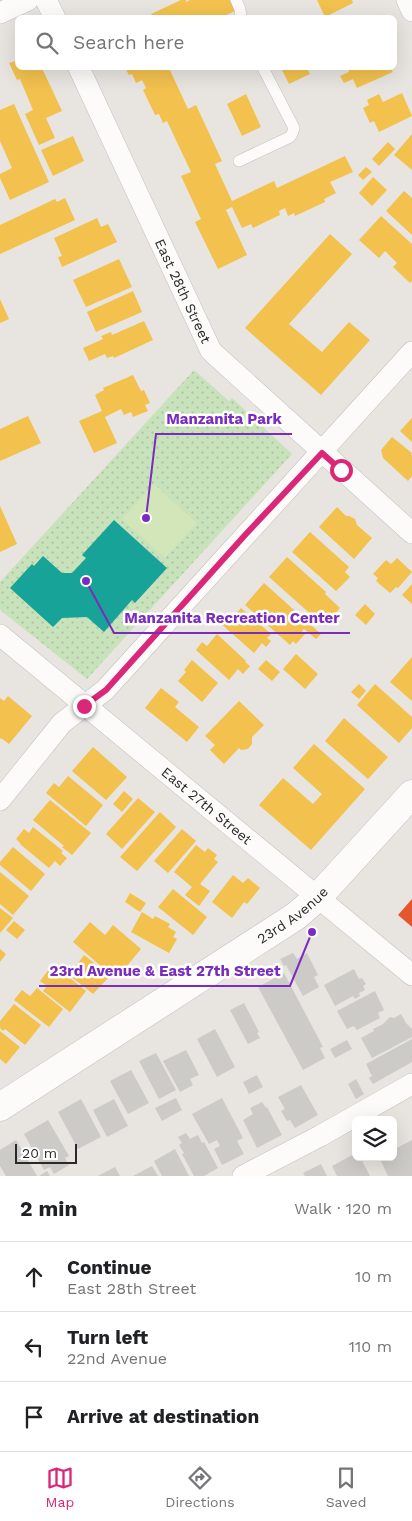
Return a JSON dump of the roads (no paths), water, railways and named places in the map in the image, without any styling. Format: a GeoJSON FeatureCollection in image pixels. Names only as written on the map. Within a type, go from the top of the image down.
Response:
{"type":"FeatureCollection","features":[{"type":"Feature","properties":{"kind":"street"},"geometry":{"type":"LineString","coordinates":[[0,13],[28,0]]}},
{"type":"Feature","properties":{"kind":"street"},"geometry":{"type":"LineString","coordinates":[[46,0],[54,15]]}},
{"type":"Feature","properties":{"kind":"street"},"geometry":{"type":"LineString","coordinates":[[407,0],[412,11]]}},
{"type":"Feature","properties":{"kind":"street","name":"East 28th Street"},"geometry":{"type":"LineString","coordinates":[[80,70],[211,351],[412,533]]}},
{"type":"Feature","properties":{"kind":"street"},"geometry":{"type":"LineString","coordinates":[[0,800],[62,722],[106,690],[412,352]]}},
{"type":"Feature","properties":{"kind":"street","name":"East 27th Street"},"geometry":{"type":"LineString","coordinates":[[0,636],[412,976]]}},
{"type":"Feature","properties":{"kind":"street","name":"23rd Avenue"},"geometry":{"type":"LineString","coordinates":[[0,1108],[296,916],[318,897],[412,794]]}},
{"type":"Feature","properties":{"kind":"street"},"geometry":{"type":"LineString","coordinates":[[243,1176],[320,1136],[412,1084]]}},
{"type":"Feature","properties":{"kind":"lane"},"geometry":{"type":"LineString","coordinates":[[236,0],[241,15]]}},
{"type":"Feature","properties":{"kind":"lane"},"geometry":{"type":"LineString","coordinates":[[239,161],[290,138],[294,131],[264,70]]}},
{"type":"Feature","properties":{"kind":"place","name":"Manzanita Park"},"geometry":{"type":"Point","coordinates":[146,518]}},
{"type":"Feature","properties":{"kind":"place","name":"Manzanita Recreation Center"},"geometry":{"type":"Point","coordinates":[86,581]}},
{"type":"Feature","properties":{"kind":"place","name":"23rd Avenue & East 27th Street"},"geometry":{"type":"Point","coordinates":[312,932]}}]}
